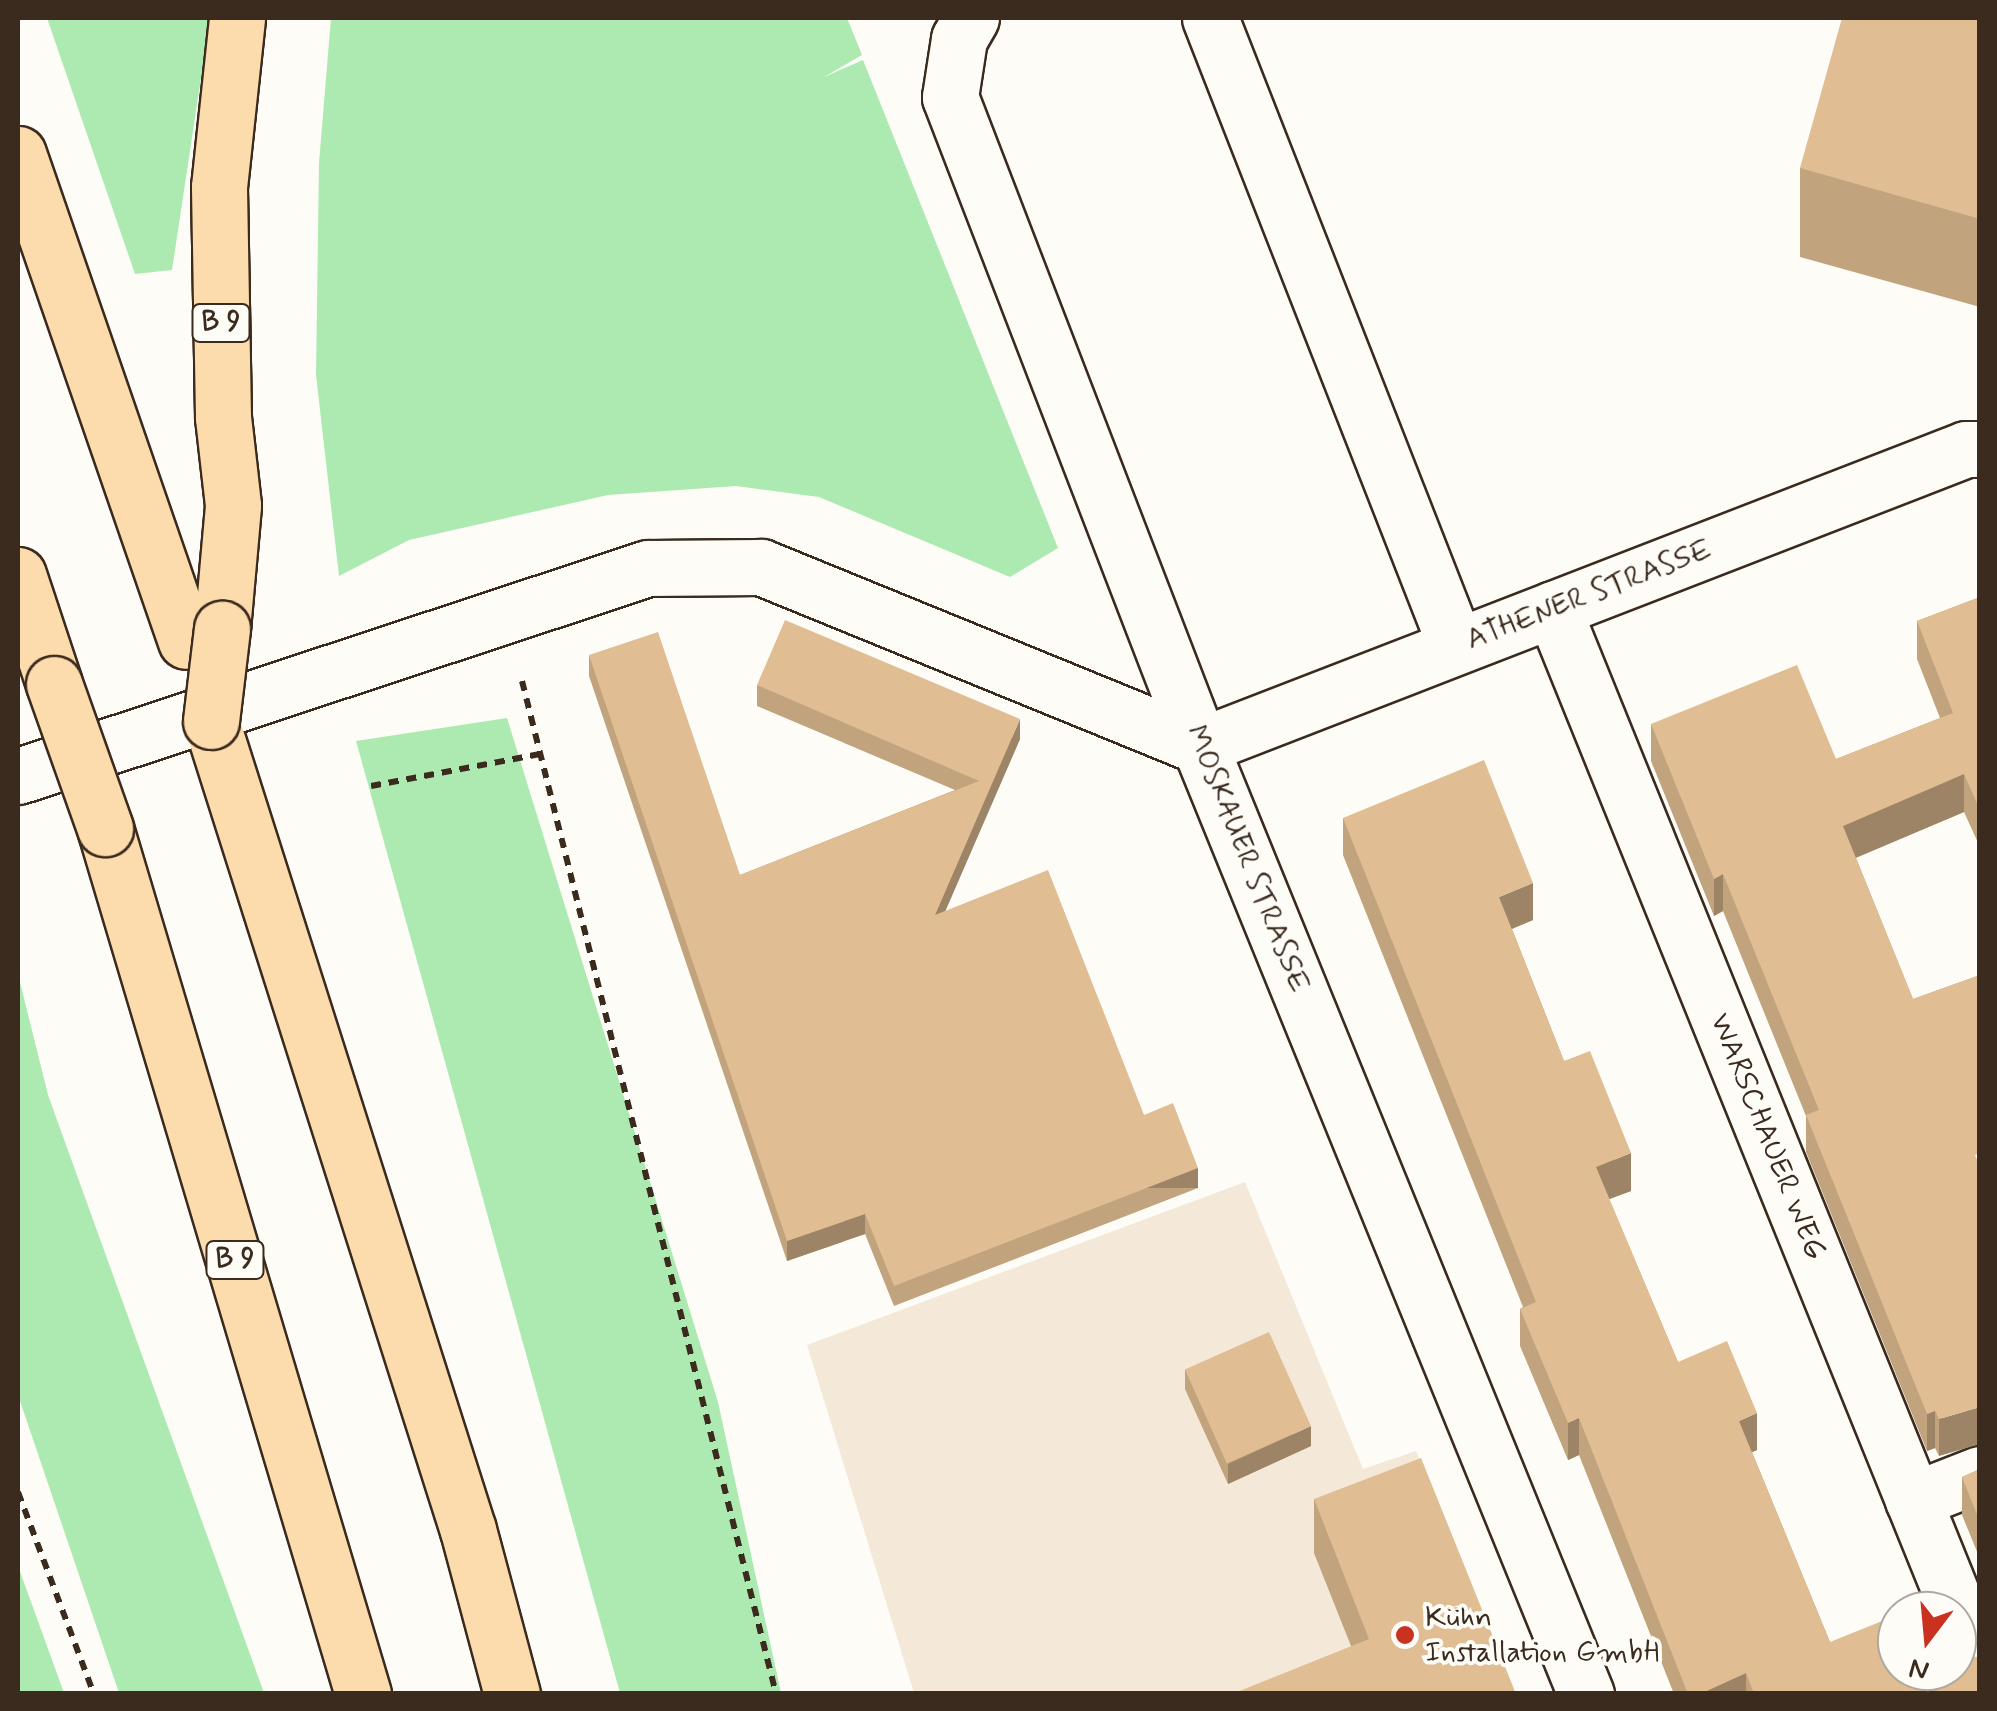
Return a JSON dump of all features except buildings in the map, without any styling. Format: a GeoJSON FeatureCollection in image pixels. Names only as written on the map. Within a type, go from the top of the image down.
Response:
{"type":"FeatureCollection","features":[{"type":"Feature","properties":{"kind":"highway","name":"B 9"},"geometry":{"type":"LineString","coordinates":[[204,635],[233,505],[223,417],[219,187],[237,18]]}},
{"type":"Feature","properties":{"kind":"highway"},"geometry":{"type":"LineString","coordinates":[[18,154],[204,635],[211,720],[468,1530],[512,1694]]}},
{"type":"Feature","properties":{"kind":"highway","name":"B 9"},"geometry":{"type":"LineString","coordinates":[[18,575],[105,828],[362,1694]]}},
{"type":"Feature","properties":{"kind":"street","name":"MOSKAUER STRASSE"},"geometry":{"type":"LineString","coordinates":[[971,18],[960,39],[950,97],[1200,746],[1586,1694]]}},
{"type":"Feature","properties":{"kind":"street"},"geometry":{"type":"LineString","coordinates":[[1210,18],[1456,646]]}},
{"type":"Feature","properties":{"kind":"street","name":"ATHENER STRASSE"},"geometry":{"type":"LineString","coordinates":[[1200,746],[1948,456],[1980,448]]}},
{"type":"Feature","properties":{"kind":"street"},"geometry":{"type":"LineString","coordinates":[[18,776],[648,568],[761,567],[1200,746]]}},
{"type":"Feature","properties":{"kind":"street","name":"WARSCHAUER WEG"},"geometry":{"type":"LineString","coordinates":[[1554,609],[1980,1665]]}},
{"type":"Feature","properties":{"kind":"street"},"geometry":{"type":"LineString","coordinates":[[1914,1500],[1980,1474]]}},
{"type":"Feature","properties":{"kind":"path"},"geometry":{"type":"LineString","coordinates":[[507,617],[776,1694]]}},
{"type":"Feature","properties":{"kind":"path"},"geometry":{"type":"LineString","coordinates":[[371,786],[540,754]]}},
{"type":"Feature","properties":{"kind":"path"},"geometry":{"type":"LineString","coordinates":[[18,1492],[94,1694]]}},
{"type":"Feature","properties":{"kind":"shaded area"},"geometry":{"type":"Polygon","coordinates":[[[1245,1182],[1363,1469],[1416,1451],[1514,1693],[914,1693],[807,1345],[1245,1182]]]}},
{"type":"Feature","properties":{"kind":"green space"},"geometry":{"type":"Polygon","coordinates":[[[47,18],[210,18],[172,270],[135,274],[47,18]]]}},
{"type":"Feature","properties":{"kind":"green space"},"geometry":{"type":"Polygon","coordinates":[[[331,18],[847,18],[862,55],[824,77],[863,60],[1058,548],[1010,577],[819,497],[736,486],[608,495],[409,540],[339,576],[316,375],[319,163],[331,18]]]}},
{"type":"Feature","properties":{"kind":"green space"},"geometry":{"type":"Polygon","coordinates":[[[507,718],[718,1402],[781,1693],[620,1693],[356,741],[507,718]]]}},
{"type":"Feature","properties":{"kind":"green space"},"geometry":{"type":"Polygon","coordinates":[[[18,974],[48,1095],[264,1693],[119,1693],[18,1395],[18,974]]]}},
{"type":"Feature","properties":{"kind":"green space"},"geometry":{"type":"Polygon","coordinates":[[[18,1566],[64,1693],[18,1693],[18,1566]]]}},
{"type":"Feature","properties":{"kind":"place","name":"Kühn Installation GmbH"},"geometry":{"type":"Point","coordinates":[1405,1635]}}]}
